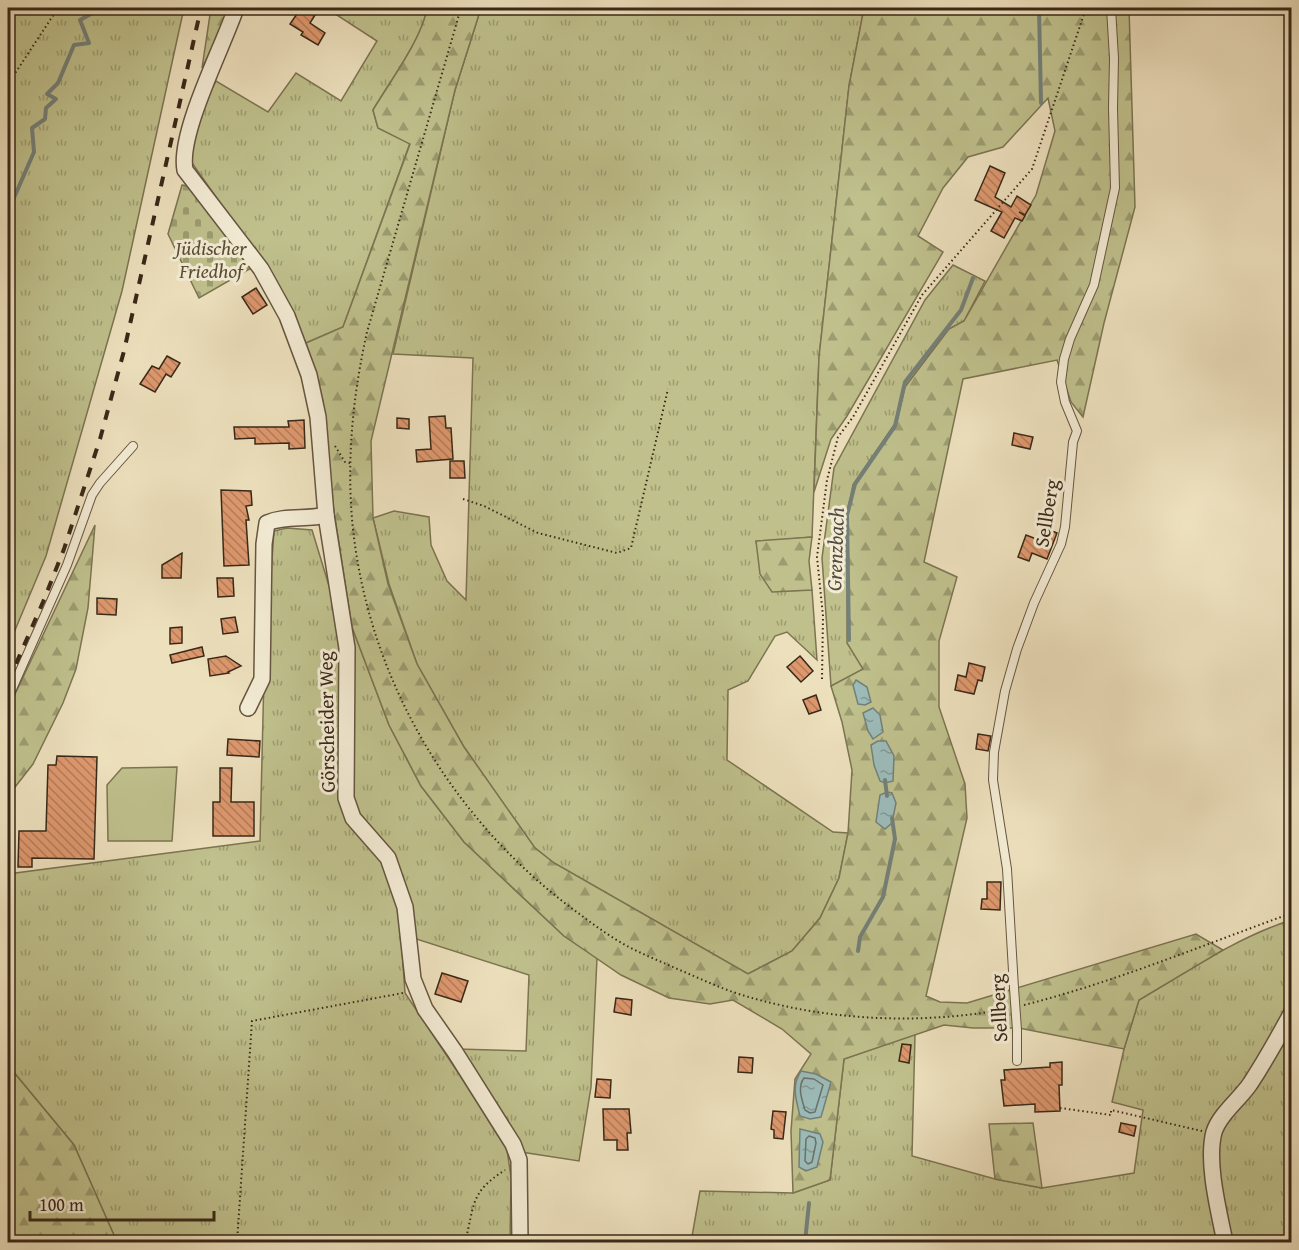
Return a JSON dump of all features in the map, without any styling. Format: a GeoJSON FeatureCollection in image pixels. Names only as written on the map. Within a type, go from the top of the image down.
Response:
{"type":"FeatureCollection","features":[{"type":"Feature","properties":{"kind":"street","name":"Görscheider Weg"},"geometry":{"type":"LineString","coordinates":[[236,8],[199,101],[182,159],[184,170],[261,269],[287,316],[309,375],[318,417],[326,515],[347,648],[346,798],[353,818],[388,858],[405,907],[413,979],[425,1009],[513,1144],[519,1160],[520,1242]]}},
{"type":"Feature","properties":{"kind":"street"},"geometry":{"type":"LineString","coordinates":[[248,708],[262,679],[264,544],[267,523],[275,520],[326,515]]}},
{"type":"Feature","properties":{"kind":"street"},"geometry":{"type":"LineString","coordinates":[[1226,1242],[1215,1191],[1212,1152],[1214,1134],[1218,1123],[1249,1086],[1292,1012]]}},
{"type":"Feature","properties":{"kind":"lane","name":"Sellberg"},"geometry":{"type":"LineString","coordinates":[[1017,1061],[1007,869],[993,780],[994,752],[1003,703],[1017,649],[1034,603],[1059,553],[1064,536],[1073,442],[1077,431],[1062,390],[1062,374],[1070,339],[1094,285],[1101,262],[1116,182],[1111,8]]}},
{"type":"Feature","properties":{"kind":"lane"},"geometry":{"type":"LineString","coordinates":[[8,698],[68,566],[92,495],[133,446]]}},
{"type":"Feature","properties":{"kind":"path"},"geometry":{"type":"LineString","coordinates":[[8,84],[58,8]]}},
{"type":"Feature","properties":{"kind":"path"},"geometry":{"type":"LineString","coordinates":[[460,8],[367,332],[358,370],[352,417],[350,463],[358,568],[379,644],[412,722],[447,779],[484,828],[537,881],[595,926],[630,948],[745,996],[825,1013],[903,1019],[960,1016],[1011,1008]]}},
{"type":"Feature","properties":{"kind":"path"},"geometry":{"type":"LineString","coordinates":[[822,679],[823,616],[817,557],[827,480],[838,437],[853,417],[922,296],[1032,169],[1086,8]]}},
{"type":"Feature","properties":{"kind":"path"},"geometry":{"type":"LineString","coordinates":[[463,500],[484,506],[538,533],[617,553],[631,548],[668,389]]}},
{"type":"Feature","properties":{"kind":"path"},"geometry":{"type":"LineString","coordinates":[[320,445],[334,445],[345,462],[350,463]]}},
{"type":"Feature","properties":{"kind":"path"},"geometry":{"type":"LineString","coordinates":[[1020,1006],[1111,980],[1292,913]]}},
{"type":"Feature","properties":{"kind":"path"},"geometry":{"type":"LineString","coordinates":[[237,1242],[252,1021],[417,990]]}},
{"type":"Feature","properties":{"kind":"path"},"geometry":{"type":"LineString","coordinates":[[1060,1108],[1111,1115],[1112,1110],[1214,1134]]}},
{"type":"Feature","properties":{"kind":"path"},"geometry":{"type":"LineString","coordinates":[[465,1242],[478,1192],[519,1160]]}},
{"type":"Feature","properties":{"kind":"green space"},"geometry":{"type":"Polygon","coordinates":[[[8,8],[184,8],[122,291],[46,556],[8,647],[8,8]]]}},
{"type":"Feature","properties":{"kind":"green space"},"geometry":{"type":"Polygon","coordinates":[[[211,8],[231,8],[202,68],[211,8]]]}},
{"type":"Feature","properties":{"kind":"green space"},"geometry":{"type":"Polygon","coordinates":[[[326,8],[427,8],[412,46],[373,110],[378,128],[410,143],[343,327],[306,343],[281,295],[237,226],[190,160],[195,120],[216,81],[268,112],[296,73],[341,101],[377,41],[326,8]]]}},
{"type":"Feature","properties":{"kind":"green space"},"geometry":{"type":"Polygon","coordinates":[[[427,8],[481,8],[455,90],[371,441],[373,518],[388,584],[417,664],[464,747],[535,848],[554,863],[748,974],[792,951],[820,918],[839,878],[848,833],[852,770],[842,722],[831,686],[863,669],[847,643],[847,515],[853,485],[897,421],[905,387],[949,329],[964,321],[1036,195],[1055,131],[1048,98],[1003,147],[968,157],[943,188],[918,236],[943,252],[847,416],[831,439],[814,492],[819,357],[849,86],[864,8],[1129,8],[1135,207],[1104,323],[1083,417],[1071,402],[1057,360],[963,379],[924,562],[957,577],[939,641],[939,707],[965,784],[967,818],[926,996],[940,1002],[967,1003],[1196,934],[1223,950],[1139,1000],[1124,1049],[1019,1028],[973,1028],[944,1025],[844,1059],[830,1180],[793,1193],[791,1131],[795,1079],[811,1054],[782,1029],[733,1000],[710,1004],[669,998],[621,975],[564,936],[464,842],[421,786],[389,725],[352,627],[333,505],[323,401],[306,343],[343,327],[410,144],[378,128],[373,110],[412,46],[427,8]]]}},
{"type":"Feature","properties":{"kind":"green space"},"geometry":{"type":"Polygon","coordinates":[[[481,8],[864,8],[849,86],[819,357],[812,537],[756,542],[772,591],[812,590],[817,660],[787,632],[775,636],[748,681],[728,690],[727,760],[833,832],[848,833],[839,878],[820,918],[792,951],[748,974],[554,863],[534,847],[464,747],[417,664],[389,584],[373,518],[394,511],[429,517],[431,545],[447,581],[466,600],[473,358],[393,354],[455,90],[481,8]]]}},
{"type":"Feature","properties":{"kind":"green space","name":"Jüdischer Friedhof"},"geometry":{"type":"Polygon","coordinates":[[[182,185],[195,187],[253,267],[199,298],[168,234],[182,185]]]}},
{"type":"Feature","properties":{"kind":"green space"},"geometry":{"type":"Polygon","coordinates":[[[953,265],[985,281],[964,321],[949,329],[905,387],[897,421],[853,485],[864,669],[831,686],[822,558],[834,468],[925,300],[953,265]]]}},
{"type":"Feature","properties":{"kind":"green space"},"geometry":{"type":"Polygon","coordinates":[[[95,525],[88,608],[76,669],[63,703],[33,764],[8,796],[8,709],[95,525]]]}},
{"type":"Feature","properties":{"kind":"green space"},"geometry":{"type":"Polygon","coordinates":[[[287,528],[312,530],[340,622],[352,627],[389,725],[421,786],[464,842],[564,936],[597,958],[591,1087],[579,1161],[521,1152],[458,1049],[526,1051],[529,975],[401,934],[405,993],[507,1150],[511,1177],[510,1242],[117,1242],[74,1145],[12,1070],[8,1061],[8,874],[260,841],[264,675],[274,531],[287,528]]]}},
{"type":"Feature","properties":{"kind":"green space"},"geometry":{"type":"Polygon","coordinates":[[[812,537],[809,561],[812,590],[772,592],[760,574],[756,541],[812,537]]]}},
{"type":"Feature","properties":{"kind":"green space"},"geometry":{"type":"Polygon","coordinates":[[[177,767],[172,841],[108,841],[107,785],[122,768],[177,767]]]}},
{"type":"Feature","properties":{"kind":"green space"},"geometry":{"type":"Polygon","coordinates":[[[1291,920],[1291,1242],[691,1242],[700,1191],[793,1193],[830,1180],[844,1059],[915,1034],[912,1156],[995,1179],[1042,1188],[1134,1173],[1143,1110],[1112,1102],[1124,1049],[1139,1000],[1251,936],[1291,920]]]}},
{"type":"Feature","properties":{"kind":"green space"},"geometry":{"type":"Polygon","coordinates":[[[8,1061],[12,1070],[74,1145],[117,1242],[8,1242],[8,1061]]]}},
{"type":"Feature","properties":{"kind":"green space"},"geometry":{"type":"Polygon","coordinates":[[[1033,1123],[1042,1188],[995,1179],[989,1124],[1033,1123]]]}},
{"type":"Feature","properties":{"kind":"water"},"geometry":{"type":"Polygon","coordinates":[[[856,680],[867,687],[871,702],[865,705],[858,704],[853,685],[856,680]]]}},
{"type":"Feature","properties":{"kind":"water"},"geometry":{"type":"Polygon","coordinates":[[[873,708],[880,715],[883,732],[873,739],[863,713],[873,708]]]}},
{"type":"Feature","properties":{"kind":"water"},"geometry":{"type":"Polygon","coordinates":[[[878,741],[886,741],[894,756],[893,781],[885,783],[880,781],[874,765],[871,745],[878,741]]]}},
{"type":"Feature","properties":{"kind":"water"},"geometry":{"type":"Polygon","coordinates":[[[887,792],[892,793],[896,803],[892,823],[885,829],[876,822],[880,795],[887,792]]]}},
{"type":"Feature","properties":{"kind":"water"},"geometry":{"type":"Polygon","coordinates":[[[801,1071],[816,1074],[831,1082],[821,1117],[810,1119],[800,1116],[795,1087],[801,1071]]]}},
{"type":"Feature","properties":{"kind":"water"},"geometry":{"type":"Polygon","coordinates":[[[800,1129],[820,1134],[823,1142],[817,1167],[806,1171],[799,1167],[800,1129]]]}},
{"type":"Feature","properties":{"kind":"building"},"geometry":{"type":"Polygon","coordinates":[[[301,8],[315,15],[310,23],[325,33],[318,45],[301,35],[303,32],[290,24],[301,8]]]}},
{"type":"Feature","properties":{"kind":"building"},"geometry":{"type":"Polygon","coordinates":[[[990,166],[1005,173],[995,197],[1011,207],[1017,196],[1031,205],[1025,215],[1019,212],[1025,216],[1022,221],[1015,218],[1004,238],[991,231],[1002,212],[975,200],[990,166]]]}},
{"type":"Feature","properties":{"kind":"building"},"geometry":{"type":"Polygon","coordinates":[[[256,288],[267,305],[253,314],[242,297],[256,288]]]}},
{"type":"Feature","properties":{"kind":"building"},"geometry":{"type":"Polygon","coordinates":[[[167,356],[180,363],[171,377],[166,374],[155,392],[140,384],[152,366],[159,369],[167,356]]]}},
{"type":"Feature","properties":{"kind":"building"},"geometry":{"type":"Polygon","coordinates":[[[445,416],[446,428],[451,428],[453,459],[417,462],[416,450],[431,449],[429,417],[445,416]]]}},
{"type":"Feature","properties":{"kind":"building"},"geometry":{"type":"Polygon","coordinates":[[[397,418],[409,419],[409,429],[397,428],[397,418]]]}},
{"type":"Feature","properties":{"kind":"building"},"geometry":{"type":"Polygon","coordinates":[[[304,420],[305,448],[289,449],[289,443],[255,444],[255,438],[235,439],[234,427],[289,427],[288,421],[304,420]]]}},
{"type":"Feature","properties":{"kind":"building"},"geometry":{"type":"Polygon","coordinates":[[[1014,433],[1033,437],[1030,449],[1012,445],[1014,433]]]}},
{"type":"Feature","properties":{"kind":"building"},"geometry":{"type":"Polygon","coordinates":[[[450,461],[464,461],[465,478],[450,478],[450,461]]]}},
{"type":"Feature","properties":{"kind":"building"},"geometry":{"type":"Polygon","coordinates":[[[221,490],[251,491],[252,505],[246,506],[249,520],[246,520],[249,565],[224,566],[221,490]]]}},
{"type":"Feature","properties":{"kind":"building"},"geometry":{"type":"Polygon","coordinates":[[[1047,529],[1057,533],[1047,559],[1032,553],[1029,561],[1018,557],[1026,535],[1039,540],[1047,529]]]}},
{"type":"Feature","properties":{"kind":"building"},"geometry":{"type":"Polygon","coordinates":[[[182,553],[181,578],[162,578],[162,565],[182,553]]]}},
{"type":"Feature","properties":{"kind":"building"},"geometry":{"type":"Polygon","coordinates":[[[217,578],[233,578],[234,596],[218,597],[217,578]]]}},
{"type":"Feature","properties":{"kind":"building"},"geometry":{"type":"Polygon","coordinates":[[[97,598],[117,599],[116,615],[97,614],[97,598]]]}},
{"type":"Feature","properties":{"kind":"building"},"geometry":{"type":"Polygon","coordinates":[[[235,617],[238,632],[223,634],[221,619],[235,617]]]}},
{"type":"Feature","properties":{"kind":"building"},"geometry":{"type":"Polygon","coordinates":[[[182,627],[182,643],[170,644],[170,628],[182,627]]]}},
{"type":"Feature","properties":{"kind":"building"},"geometry":{"type":"Polygon","coordinates":[[[202,647],[204,656],[172,663],[170,655],[202,647]]]}},
{"type":"Feature","properties":{"kind":"building"},"geometry":{"type":"Polygon","coordinates":[[[226,656],[241,666],[229,673],[210,676],[208,659],[226,656]]]}},
{"type":"Feature","properties":{"kind":"building"},"geometry":{"type":"Polygon","coordinates":[[[800,656],[813,671],[801,682],[787,667],[800,656]]]}},
{"type":"Feature","properties":{"kind":"building"},"geometry":{"type":"Polygon","coordinates":[[[969,663],[985,667],[982,681],[978,680],[974,694],[955,690],[958,675],[966,677],[969,663]]]}},
{"type":"Feature","properties":{"kind":"building"},"geometry":{"type":"Polygon","coordinates":[[[816,695],[821,710],[809,714],[803,700],[816,695]]]}},
{"type":"Feature","properties":{"kind":"building"},"geometry":{"type":"Polygon","coordinates":[[[978,734],[991,736],[988,751],[976,749],[978,734]]]}},
{"type":"Feature","properties":{"kind":"building"},"geometry":{"type":"Polygon","coordinates":[[[228,739],[260,741],[259,757],[227,755],[228,739]]]}},
{"type":"Feature","properties":{"kind":"building"},"geometry":{"type":"Polygon","coordinates":[[[57,756],[97,757],[94,859],[32,858],[32,867],[18,867],[19,831],[46,831],[48,765],[56,765],[57,756]]]}},
{"type":"Feature","properties":{"kind":"building"},"geometry":{"type":"Polygon","coordinates":[[[220,768],[232,768],[231,802],[254,802],[254,836],[213,836],[213,802],[220,802],[220,768]]]}},
{"type":"Feature","properties":{"kind":"building"},"geometry":{"type":"Polygon","coordinates":[[[987,882],[1001,882],[1000,910],[981,909],[982,899],[987,899],[987,882]]]}},
{"type":"Feature","properties":{"kind":"building"},"geometry":{"type":"Polygon","coordinates":[[[442,973],[468,981],[461,1002],[435,994],[442,973]]]}},
{"type":"Feature","properties":{"kind":"building"},"geometry":{"type":"Polygon","coordinates":[[[616,998],[632,1000],[631,1015],[614,1012],[616,998]]]}},
{"type":"Feature","properties":{"kind":"building"},"geometry":{"type":"Polygon","coordinates":[[[902,1044],[911,1045],[909,1063],[899,1061],[902,1044]]]}},
{"type":"Feature","properties":{"kind":"building"},"geometry":{"type":"Polygon","coordinates":[[[739,1057],[753,1058],[752,1073],[738,1072],[739,1057]]]}},
{"type":"Feature","properties":{"kind":"building"},"geometry":{"type":"Polygon","coordinates":[[[1062,1062],[1062,1085],[1059,1085],[1060,1111],[1035,1112],[1035,1104],[1004,1106],[1001,1080],[1005,1080],[1004,1070],[1050,1067],[1050,1063],[1062,1062]]]}},
{"type":"Feature","properties":{"kind":"building"},"geometry":{"type":"Polygon","coordinates":[[[597,1079],[611,1080],[610,1098],[595,1097],[597,1079]]]}},
{"type":"Feature","properties":{"kind":"building"},"geometry":{"type":"Polygon","coordinates":[[[603,1109],[629,1109],[631,1133],[627,1133],[628,1150],[617,1150],[617,1140],[604,1140],[603,1109]]]}},
{"type":"Feature","properties":{"kind":"building"},"geometry":{"type":"Polygon","coordinates":[[[773,1111],[786,1112],[783,1139],[774,1138],[774,1130],[771,1129],[773,1111]]]}},
{"type":"Feature","properties":{"kind":"building"},"geometry":{"type":"Polygon","coordinates":[[[1121,1123],[1136,1126],[1134,1136],[1119,1132],[1121,1123]]]}},
{"type":"Feature","properties":{"kind":"waterway"},"geometry":{"type":"LineString","coordinates":[[8,205],[13,200],[34,152],[32,128],[45,119],[46,108],[56,99],[47,94],[58,83],[74,45],[89,43],[80,20],[96,11],[94,8]]}},
{"type":"Feature","properties":{"kind":"waterway","name":"Grenzbach"},"geometry":{"type":"LineString","coordinates":[[1039,8],[1041,103]]}},
{"type":"Feature","properties":{"kind":"waterway","name":"Grenzbach"},"geometry":{"type":"LineString","coordinates":[[849,640],[847,515],[855,484],[895,426],[905,382],[961,310],[973,278]]}},
{"type":"Feature","properties":{"kind":"waterway","name":"Grenzbach"},"geometry":{"type":"LineString","coordinates":[[885,780],[887,796]]}},
{"type":"Feature","properties":{"kind":"waterway","name":"Grenzbach"},"geometry":{"type":"LineString","coordinates":[[858,951],[860,937],[883,897],[895,839],[892,818]]}},
{"type":"Feature","properties":{"kind":"waterway","name":"Grenzbach"},"geometry":{"type":"LineString","coordinates":[[805,1242],[809,1203]]}},
{"type":"Feature","properties":{"kind":"railway"},"geometry":{"type":"LineString","coordinates":[[8,682],[64,549],[100,439],[124,351],[201,8]]}}]}
